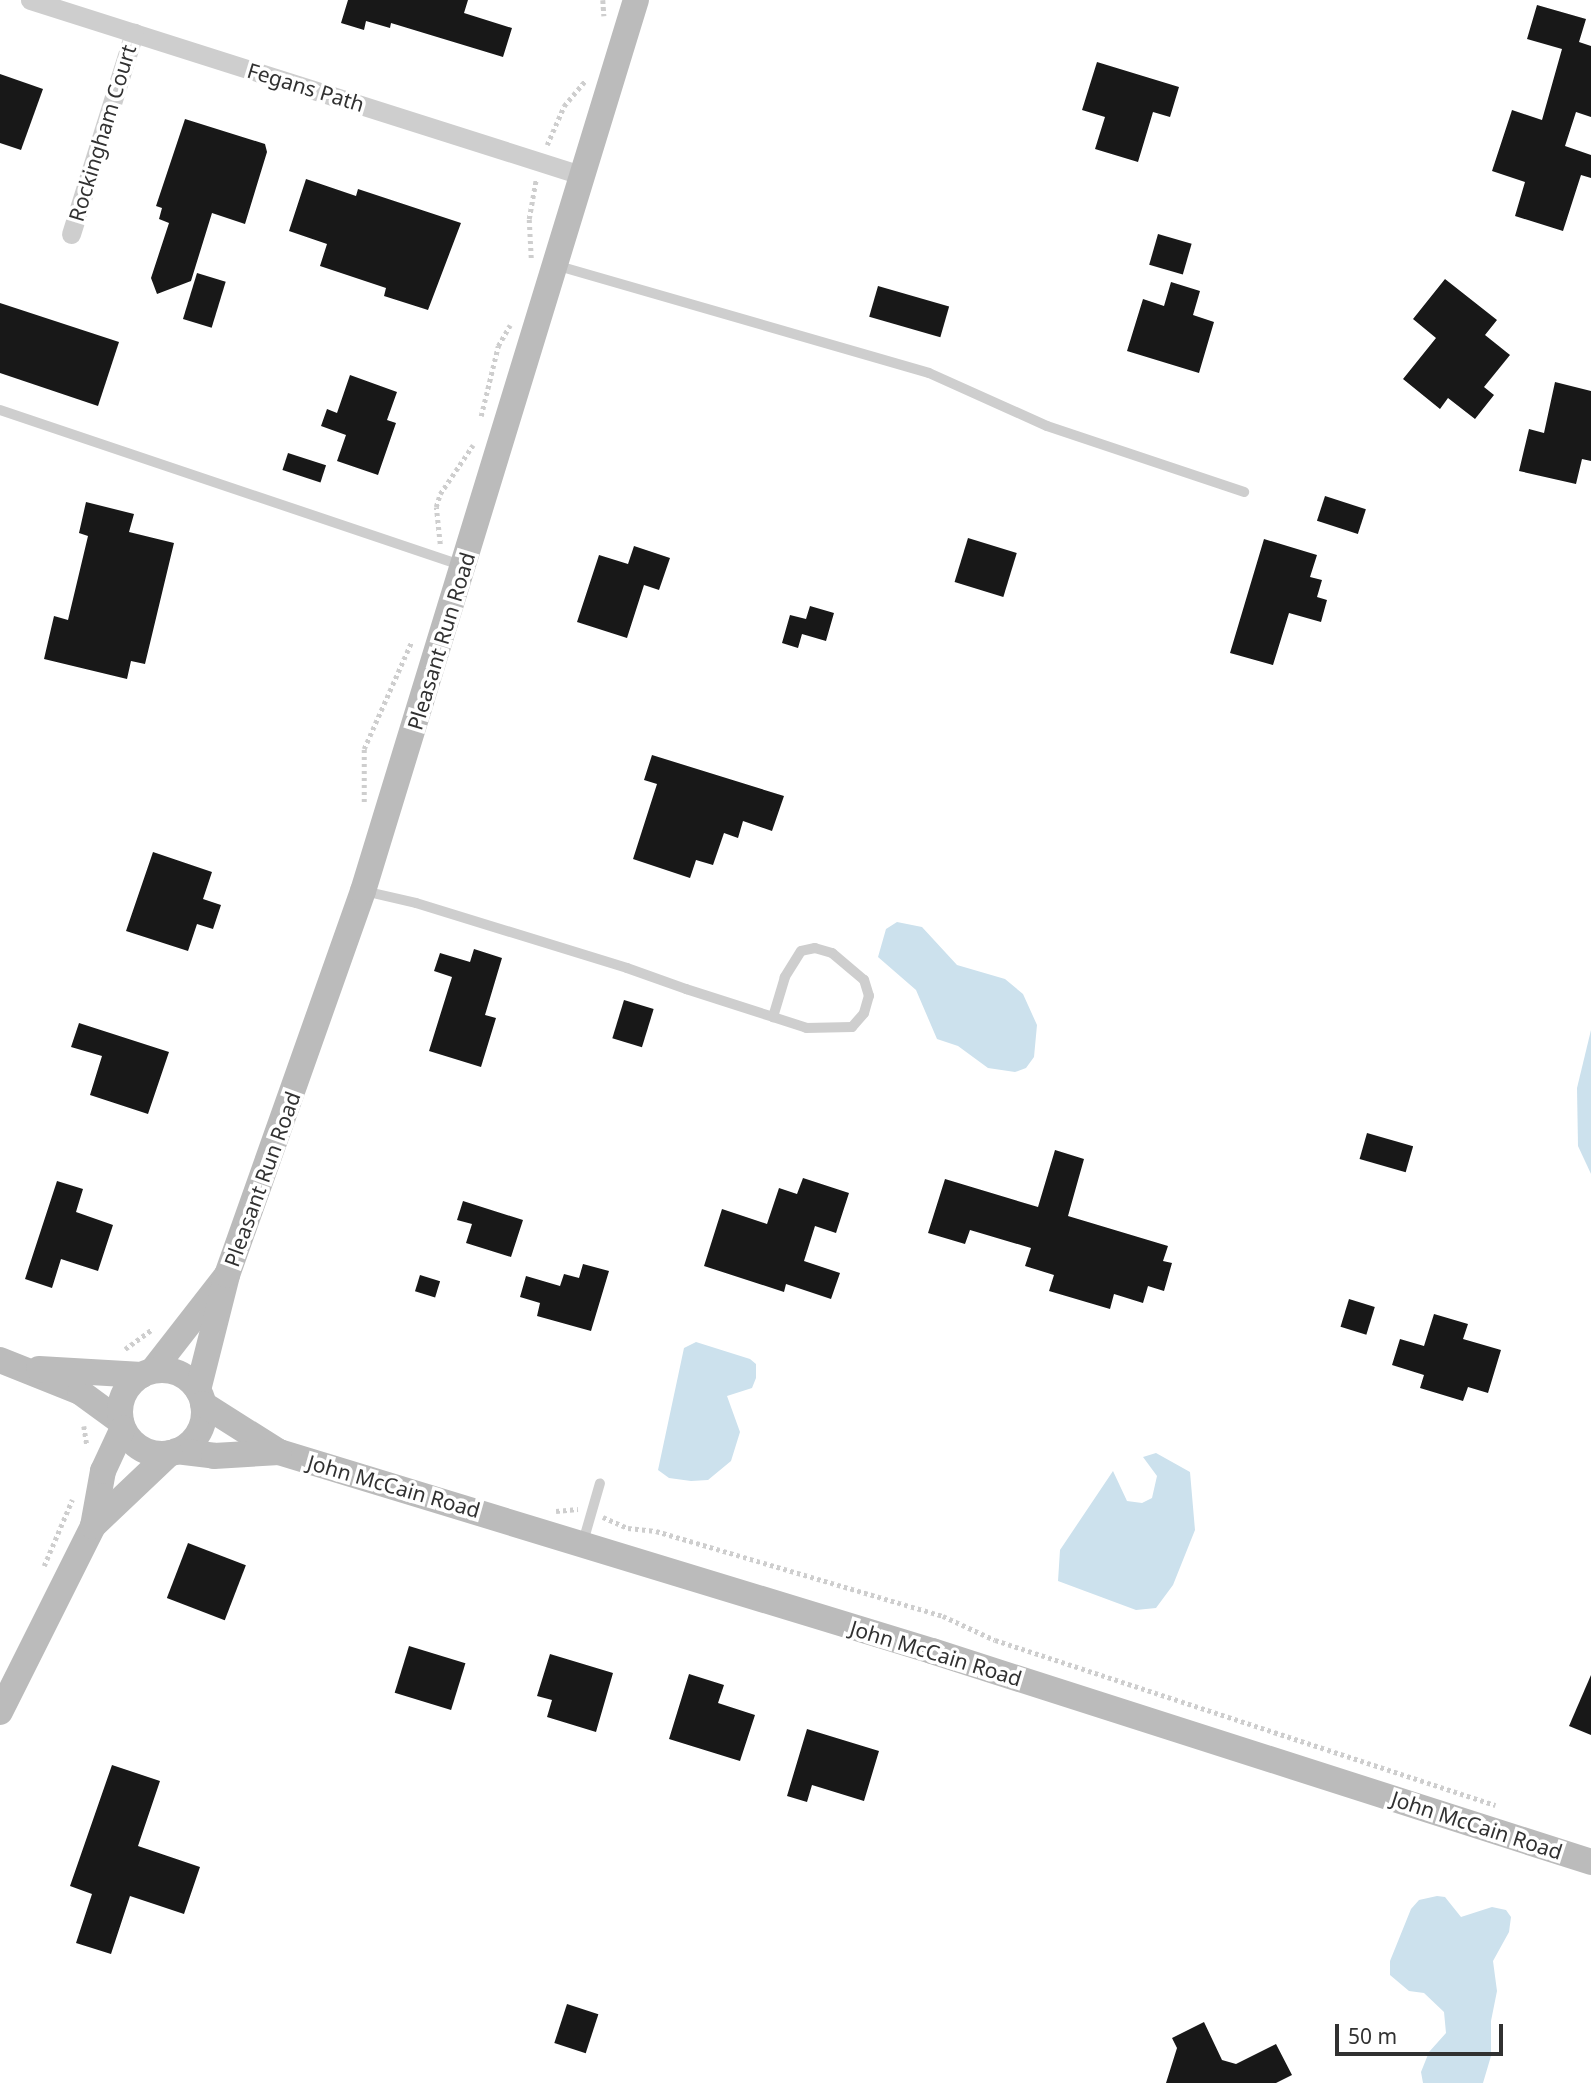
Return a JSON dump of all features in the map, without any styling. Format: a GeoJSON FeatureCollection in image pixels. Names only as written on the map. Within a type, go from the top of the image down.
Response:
{"type":"FeatureCollection","features":[{"type":"Feature","properties":{"kind":"main road","name":"Pleasant Run Road"},"geometry":{"type":"LineString","coordinates":[[201,1397],[227,1275],[363,891],[464,566],[543,264],[581,175],[636,0]]}},
{"type":"Feature","properties":{"kind":"main road","name":"Pleasant Run Road"},"geometry":{"type":"LineString","coordinates":[[147,1373],[166,1332],[227,1275]]}},
{"type":"Feature","properties":{"kind":"main road"},"geometry":{"type":"LineString","coordinates":[[29,1370],[111,1363],[136,1364],[166,1332]]}},
{"type":"Feature","properties":{"kind":"main road"},"geometry":{"type":"LineString","coordinates":[[0,1360],[80,1392],[122,1425],[137,1446],[173,1452]]}},
{"type":"Feature","properties":{"kind":"main road"},"geometry":{"type":"LineString","coordinates":[[93,1526],[201,1428],[201,1397],[176,1373],[147,1373],[111,1363]]}},
{"type":"Feature","properties":{"kind":"main road"},"geometry":{"type":"LineString","coordinates":[[0,1712],[93,1526],[103,1471],[122,1425],[122,1399],[147,1373]]}},
{"type":"Feature","properties":{"kind":"main road","name":"John McCain Road"},"geometry":{"type":"LineString","coordinates":[[201,1397],[279,1452],[582,1542],[1591,1862]]}},
{"type":"Feature","properties":{"kind":"main road","name":"John McCain Road"},"geometry":{"type":"LineString","coordinates":[[173,1452],[214,1456],[279,1452]]}},
{"type":"Feature","properties":{"kind":"main road"},"geometry":{"type":"LineString","coordinates":[[138,1484],[214,1456]]}},
{"type":"Feature","properties":{"kind":"street","name":"Fegans Path"},"geometry":{"type":"LineString","coordinates":[[30,0],[581,175]]}},
{"type":"Feature","properties":{"kind":"street","name":"Rockingham Court"},"geometry":{"type":"LineString","coordinates":[[71,234],[134,33]]}},
{"type":"Feature","properties":{"kind":"lane"},"geometry":{"type":"LineString","coordinates":[[543,264],[929,373],[1048,426],[1244,492]]}},
{"type":"Feature","properties":{"kind":"lane"},"geometry":{"type":"LineString","coordinates":[[0,410],[464,566]]}},
{"type":"Feature","properties":{"kind":"lane"},"geometry":{"type":"LineString","coordinates":[[363,891],[416,903],[806,1028],[852,1027],[864,1013],[869,996],[864,981],[832,953],[816,948],[801,951],[785,977],[774,1017]]}},
{"type":"Feature","properties":{"kind":"lane"},"geometry":{"type":"LineString","coordinates":[[582,1542],[600,1483]]}},
{"type":"Feature","properties":{"kind":"path"},"geometry":{"type":"LineString","coordinates":[[603,0],[604,26]]}},
{"type":"Feature","properties":{"kind":"path"},"geometry":{"type":"LineString","coordinates":[[543,264],[530,200],[552,128],[589,74]]}},
{"type":"Feature","properties":{"kind":"path"},"geometry":{"type":"LineString","coordinates":[[479,422],[498,346],[514,318]]}},
{"type":"Feature","properties":{"kind":"path"},"geometry":{"type":"LineString","coordinates":[[438,558],[440,494],[464,461],[476,432]]}},
{"type":"Feature","properties":{"kind":"path"},"geometry":{"type":"LineString","coordinates":[[365,808],[364,749],[414,636]]}},
{"type":"Feature","properties":{"kind":"path"},"geometry":{"type":"LineString","coordinates":[[111,1363],[141,1340],[166,1332]]}},
{"type":"Feature","properties":{"kind":"path"},"geometry":{"type":"LineString","coordinates":[[83,1421],[88,1451]]}},
{"type":"Feature","properties":{"kind":"path"},"geometry":{"type":"LineString","coordinates":[[41,1572],[74,1493]]}},
{"type":"Feature","properties":{"kind":"path"},"geometry":{"type":"LineString","coordinates":[[546,1510],[572,1507],[591,1512],[628,1528],[656,1531],[943,1616],[995,1640],[1481,1797],[1501,1808]]}},
{"type":"Feature","properties":{"kind":"water"},"geometry":{"type":"Polygon","coordinates":[[[897,922],[922,927],[957,965],[1005,979],[1023,994],[1037,1025],[1034,1057],[1026,1068],[1015,1072],[988,1068],[958,1046],[937,1039],[916,990],[878,957],[886,929],[897,922]]]}},
{"type":"Feature","properties":{"kind":"water"},"geometry":{"type":"Polygon","coordinates":[[[1591,1030],[1591,1174],[1578,1146],[1577,1088],[1591,1030]]]}},
{"type":"Feature","properties":{"kind":"water"},"geometry":{"type":"Polygon","coordinates":[[[696,1342],[750,1359],[756,1364],[756,1378],[752,1388],[727,1396],[740,1432],[731,1461],[708,1480],[691,1481],[669,1478],[658,1470],[684,1348],[696,1342]]]}},
{"type":"Feature","properties":{"kind":"water"},"geometry":{"type":"Polygon","coordinates":[[[1156,1453],[1190,1472],[1195,1530],[1173,1585],[1156,1608],[1136,1610],[1058,1581],[1060,1550],[1113,1471],[1127,1501],[1142,1503],[1152,1498],[1157,1476],[1143,1457],[1156,1453]]]}},
{"type":"Feature","properties":{"kind":"water"},"geometry":{"type":"Polygon","coordinates":[[[1445,1897],[1461,1917],[1492,1907],[1506,1910],[1511,1917],[1509,1932],[1493,1961],[1497,1991],[1491,2021],[1491,2056],[1483,2083],[1423,2083],[1421,2072],[1429,2052],[1446,2033],[1444,2012],[1424,1993],[1409,1991],[1390,1975],[1390,1961],[1411,1909],[1419,1900],[1445,1897]]]}},
{"type":"Feature","properties":{"kind":"building"},"geometry":{"type":"Polygon","coordinates":[[[348,0],[468,0],[464,13],[512,28],[503,57],[391,23],[390,28],[366,21],[364,30],[341,23],[348,0]]]}},
{"type":"Feature","properties":{"kind":"building"},"geometry":{"type":"Polygon","coordinates":[[[1537,5],[1586,19],[1579,42],[1591,46],[1591,117],[1576,112],[1565,146],[1591,155],[1591,178],[1581,175],[1563,231],[1515,216],[1525,182],[1492,171],[1512,110],[1542,120],[1562,49],[1527,39],[1537,5]]]}},
{"type":"Feature","properties":{"kind":"building"},"geometry":{"type":"Polygon","coordinates":[[[1097,62],[1179,87],[1170,117],[1153,112],[1138,162],[1095,149],[1105,117],[1082,110],[1097,62]]]}},
{"type":"Feature","properties":{"kind":"building"},"geometry":{"type":"Polygon","coordinates":[[[0,74],[43,89],[21,150],[0,143],[0,74]]]}},
{"type":"Feature","properties":{"kind":"building"},"geometry":{"type":"Polygon","coordinates":[[[185,119],[265,144],[267,152],[245,224],[212,213],[191,281],[157,294],[151,278],[169,223],[159,219],[162,208],[156,206],[185,119]]]}},
{"type":"Feature","properties":{"kind":"building"},"geometry":{"type":"Polygon","coordinates":[[[306,179],[356,196],[358,189],[461,223],[428,310],[384,296],[386,288],[320,266],[327,244],[289,231],[306,179]]]}},
{"type":"Feature","properties":{"kind":"building"},"geometry":{"type":"Polygon","coordinates":[[[1158,234],[1192,244],[1183,274],[1149,265],[1158,234]]]}},
{"type":"Feature","properties":{"kind":"building"},"geometry":{"type":"Polygon","coordinates":[[[197,273],[226,282],[212,328],[183,319],[197,273]]]}},
{"type":"Feature","properties":{"kind":"building"},"geometry":{"type":"Polygon","coordinates":[[[1445,279],[1497,320],[1485,335],[1510,355],[1484,387],[1494,395],[1475,419],[1448,398],[1440,409],[1403,379],[1436,338],[1413,319],[1445,279]]]}},
{"type":"Feature","properties":{"kind":"building"},"geometry":{"type":"Polygon","coordinates":[[[1171,282],[1200,291],[1193,315],[1214,322],[1199,373],[1127,351],[1143,299],[1164,306],[1171,282]]]}},
{"type":"Feature","properties":{"kind":"building"},"geometry":{"type":"Polygon","coordinates":[[[878,286],[949,306],[940,337],[869,317],[878,286]]]}},
{"type":"Feature","properties":{"kind":"building"},"geometry":{"type":"Polygon","coordinates":[[[0,303],[119,342],[98,406],[0,373],[0,303]]]}},
{"type":"Feature","properties":{"kind":"building"},"geometry":{"type":"Polygon","coordinates":[[[350,375],[397,392],[387,420],[396,423],[378,475],[337,461],[346,435],[321,426],[327,409],[337,413],[350,375]]]}},
{"type":"Feature","properties":{"kind":"building"},"geometry":{"type":"Polygon","coordinates":[[[1555,382],[1591,391],[1591,461],[1582,459],[1576,484],[1519,471],[1529,429],[1544,433],[1555,382]]]}},
{"type":"Feature","properties":{"kind":"building"},"geometry":{"type":"Polygon","coordinates":[[[288,453],[326,465],[320,482],[282,470],[288,453]]]}},
{"type":"Feature","properties":{"kind":"building"},"geometry":{"type":"Polygon","coordinates":[[[1325,496],[1366,509],[1358,534],[1317,521],[1325,496]]]}},
{"type":"Feature","properties":{"kind":"building"},"geometry":{"type":"Polygon","coordinates":[[[86,502],[134,514],[129,532],[174,543],[145,664],[131,661],[127,679],[44,659],[54,616],[68,620],[88,536],[79,533],[86,502]]]}},
{"type":"Feature","properties":{"kind":"building"},"geometry":{"type":"Polygon","coordinates":[[[968,538],[1017,553],[1003,597],[955,582],[968,538]]]}},
{"type":"Feature","properties":{"kind":"building"},"geometry":{"type":"Polygon","coordinates":[[[1264,539],[1317,555],[1310,577],[1322,580],[1317,597],[1327,600],[1321,622],[1289,613],[1273,665],[1230,653],[1264,539]]]}},
{"type":"Feature","properties":{"kind":"building"},"geometry":{"type":"Polygon","coordinates":[[[634,546],[670,558],[659,590],[644,585],[627,638],[577,622],[599,555],[628,564],[634,546]]]}},
{"type":"Feature","properties":{"kind":"building"},"geometry":{"type":"Polygon","coordinates":[[[810,606],[834,613],[826,641],[802,634],[798,648],[782,643],[790,615],[806,619],[810,606]]]}},
{"type":"Feature","properties":{"kind":"building"},"geometry":{"type":"Polygon","coordinates":[[[652,755],[784,796],[772,831],[743,821],[738,838],[724,833],[713,865],[696,860],[690,878],[633,859],[657,784],[644,780],[652,755]]]}},
{"type":"Feature","properties":{"kind":"building"},"geometry":{"type":"Polygon","coordinates":[[[153,852],[212,872],[203,899],[221,905],[213,929],[197,924],[188,951],[126,931],[153,852]]]}},
{"type":"Feature","properties":{"kind":"building"},"geometry":{"type":"Polygon","coordinates":[[[474,949],[502,958],[485,1015],[496,1018],[481,1067],[429,1051],[452,977],[434,971],[440,953],[470,962],[474,949]]]}},
{"type":"Feature","properties":{"kind":"building"},"geometry":{"type":"Polygon","coordinates":[[[624,1000],[654,1009],[642,1047],[612,1038],[624,1000]]]}},
{"type":"Feature","properties":{"kind":"building"},"geometry":{"type":"Polygon","coordinates":[[[79,1023],[169,1052],[148,1114],[90,1095],[102,1056],[71,1047],[79,1023]]]}},
{"type":"Feature","properties":{"kind":"building"},"geometry":{"type":"Polygon","coordinates":[[[1367,1133],[1413,1146],[1406,1172],[1360,1159],[1367,1133]]]}},
{"type":"Feature","properties":{"kind":"building"},"geometry":{"type":"Polygon","coordinates":[[[1055,1150],[1084,1159],[1068,1216],[1168,1246],[1163,1261],[1172,1263],[1164,1291],[1148,1286],[1143,1303],[1114,1294],[1110,1309],[1049,1291],[1054,1275],[1025,1266],[1031,1248],[970,1230],[965,1244],[928,1233],[945,1179],[1038,1207],[1055,1150]]]}},
{"type":"Feature","properties":{"kind":"building"},"geometry":{"type":"Polygon","coordinates":[[[803,1178],[849,1193],[836,1233],[815,1226],[804,1261],[840,1273],[831,1299],[786,1284],[784,1292],[704,1266],[722,1209],[767,1224],[779,1188],[797,1194],[803,1178]]]}},
{"type":"Feature","properties":{"kind":"building"},"geometry":{"type":"Polygon","coordinates":[[[57,1181],[83,1189],[76,1212],[113,1225],[98,1271],[61,1259],[52,1288],[25,1279],[57,1181]]]}},
{"type":"Feature","properties":{"kind":"building"},"geometry":{"type":"Polygon","coordinates":[[[463,1201],[523,1220],[511,1257],[466,1243],[472,1224],[457,1220],[463,1201]]]}},
{"type":"Feature","properties":{"kind":"building"},"geometry":{"type":"Polygon","coordinates":[[[583,1264],[609,1271],[591,1331],[537,1316],[540,1303],[520,1297],[526,1276],[560,1286],[564,1274],[579,1278],[583,1264]]]}},
{"type":"Feature","properties":{"kind":"building"},"geometry":{"type":"Polygon","coordinates":[[[420,1275],[440,1281],[435,1297],[415,1291],[420,1275]]]}},
{"type":"Feature","properties":{"kind":"building"},"geometry":{"type":"Polygon","coordinates":[[[1349,1299],[1375,1307],[1366,1335],[1341,1327],[1349,1299]]]}},
{"type":"Feature","properties":{"kind":"building"},"geometry":{"type":"Polygon","coordinates":[[[1434,1314],[1468,1324],[1463,1339],[1501,1350],[1488,1393],[1468,1387],[1463,1401],[1420,1388],[1424,1375],[1392,1365],[1400,1339],[1424,1346],[1434,1314]]]}},
{"type":"Feature","properties":{"kind":"building"},"geometry":{"type":"Polygon","coordinates":[[[188,1543],[246,1565],[225,1620],[167,1598],[188,1543]]]}},
{"type":"Feature","properties":{"kind":"building"},"geometry":{"type":"Polygon","coordinates":[[[409,1646],[465,1663],[451,1710],[395,1693],[409,1646]]]}},
{"type":"Feature","properties":{"kind":"building"},"geometry":{"type":"Polygon","coordinates":[[[550,1654],[613,1673],[596,1732],[547,1717],[552,1700],[537,1696],[550,1654]]]}},
{"type":"Feature","properties":{"kind":"building"},"geometry":{"type":"Polygon","coordinates":[[[689,1674],[724,1685],[718,1703],[755,1715],[740,1761],[669,1739],[689,1674]]]}},
{"type":"Feature","properties":{"kind":"building"},"geometry":{"type":"Polygon","coordinates":[[[1591,1675],[1591,1735],[1569,1726],[1591,1675]]]}},
{"type":"Feature","properties":{"kind":"building"},"geometry":{"type":"Polygon","coordinates":[[[807,1729],[879,1751],[864,1801],[812,1785],[807,1802],[787,1796],[807,1729]]]}},
{"type":"Feature","properties":{"kind":"building"},"geometry":{"type":"Polygon","coordinates":[[[112,1765],[160,1781],[138,1846],[200,1867],[184,1914],[130,1896],[111,1954],[76,1943],[92,1894],[70,1886],[112,1765]]]}},
{"type":"Feature","properties":{"kind":"building"},"geometry":{"type":"Polygon","coordinates":[[[567,2004],[598,2014],[586,2053],[554,2043],[567,2004]]]}},
{"type":"Feature","properties":{"kind":"building"},"geometry":{"type":"Polygon","coordinates":[[[1204,2022],[1222,2060],[1236,2064],[1276,2044],[1292,2075],[1276,2083],[1166,2083],[1177,2048],[1172,2038],[1204,2022]]]}}]}
